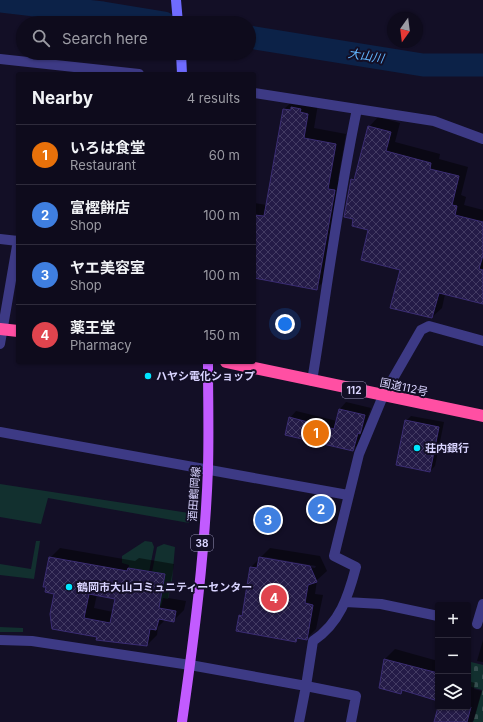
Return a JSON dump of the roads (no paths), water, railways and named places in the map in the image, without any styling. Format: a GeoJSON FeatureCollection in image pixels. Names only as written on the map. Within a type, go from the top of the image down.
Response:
{"type":"FeatureCollection","features":[{"type":"Feature","properties":{"kind":"highway"},"geometry":{"type":"LineString","coordinates":[[1,329],[16,331]]}},
{"type":"Feature","properties":{"kind":"highway","name":"国道112号"},"geometry":{"type":"LineString","coordinates":[[235,364],[483,416]]}},
{"type":"Feature","properties":{"kind":"main road"},"geometry":{"type":"LineString","coordinates":[[176,0],[177,16]]}},
{"type":"Feature","properties":{"kind":"main road"},"geometry":{"type":"LineString","coordinates":[[181,60],[182,72]]}},
{"type":"Feature","properties":{"kind":"main road","name":"酒田鶴岡線"},"geometry":{"type":"LineString","coordinates":[[182,722],[190,665],[208,468],[208,364]]}},
{"type":"Feature","properties":{"kind":"street"},"geometry":{"type":"LineString","coordinates":[[0,59],[120,72]]}},
{"type":"Feature","properties":{"kind":"street"},"geometry":{"type":"LineString","coordinates":[[256,93],[434,121],[483,139]]}},
{"type":"Feature","properties":{"kind":"street"},"geometry":{"type":"LineString","coordinates":[[312,381],[335,243],[342,179],[357,109]]}},
{"type":"Feature","properties":{"kind":"street"},"geometry":{"type":"LineString","coordinates":[[0,239],[16,241]]}},
{"type":"Feature","properties":{"kind":"street"},"geometry":{"type":"LineString","coordinates":[[0,344],[1,329],[16,251]]}},
{"type":"Feature","properties":{"kind":"street"},"geometry":{"type":"LineString","coordinates":[[299,722],[314,641],[332,626],[346,602],[356,567],[334,556],[359,454],[383,396],[421,330],[429,326],[483,341]]}},
{"type":"Feature","properties":{"kind":"street"},"geometry":{"type":"LineString","coordinates":[[0,432],[208,468],[348,495]]}},
{"type":"Feature","properties":{"kind":"street"},"geometry":{"type":"LineString","coordinates":[[346,602],[381,604],[435,615]]}},
{"type":"Feature","properties":{"kind":"street"},"geometry":{"type":"LineString","coordinates":[[476,624],[483,604]]}},
{"type":"Feature","properties":{"kind":"street"},"geometry":{"type":"LineString","coordinates":[[0,640],[32,640],[190,665],[356,696],[351,722]]}},
{"type":"Feature","properties":{"kind":"waterway","name":"大山川"},"geometry":{"type":"LineString","coordinates":[[0,1],[121,16]]}},
{"type":"Feature","properties":{"kind":"waterway","name":"大山川"},"geometry":{"type":"LineString","coordinates":[[256,38],[423,65],[483,65]]}},
{"type":"Feature","properties":{"kind":"place","name":"ハヤシ電化ショップ"},"geometry":{"type":"Point","coordinates":[148,376]}},
{"type":"Feature","properties":{"kind":"place","name":"いろは食堂"},"geometry":{"type":"Point","coordinates":[316,433]}},
{"type":"Feature","properties":{"kind":"place","name":"荘内銀行"},"geometry":{"type":"Point","coordinates":[417,448]}},
{"type":"Feature","properties":{"kind":"place","name":"富樫餅店"},"geometry":{"type":"Point","coordinates":[321,509]}},
{"type":"Feature","properties":{"kind":"place","name":"ヤエ美容室"},"geometry":{"type":"Point","coordinates":[268,520]}},
{"type":"Feature","properties":{"kind":"place","name":"鶴岡市大山コミュニティーセンター"},"geometry":{"type":"Point","coordinates":[69,587]}},
{"type":"Feature","properties":{"kind":"place","name":"薬王堂"},"geometry":{"type":"Point","coordinates":[274,598]}}]}
